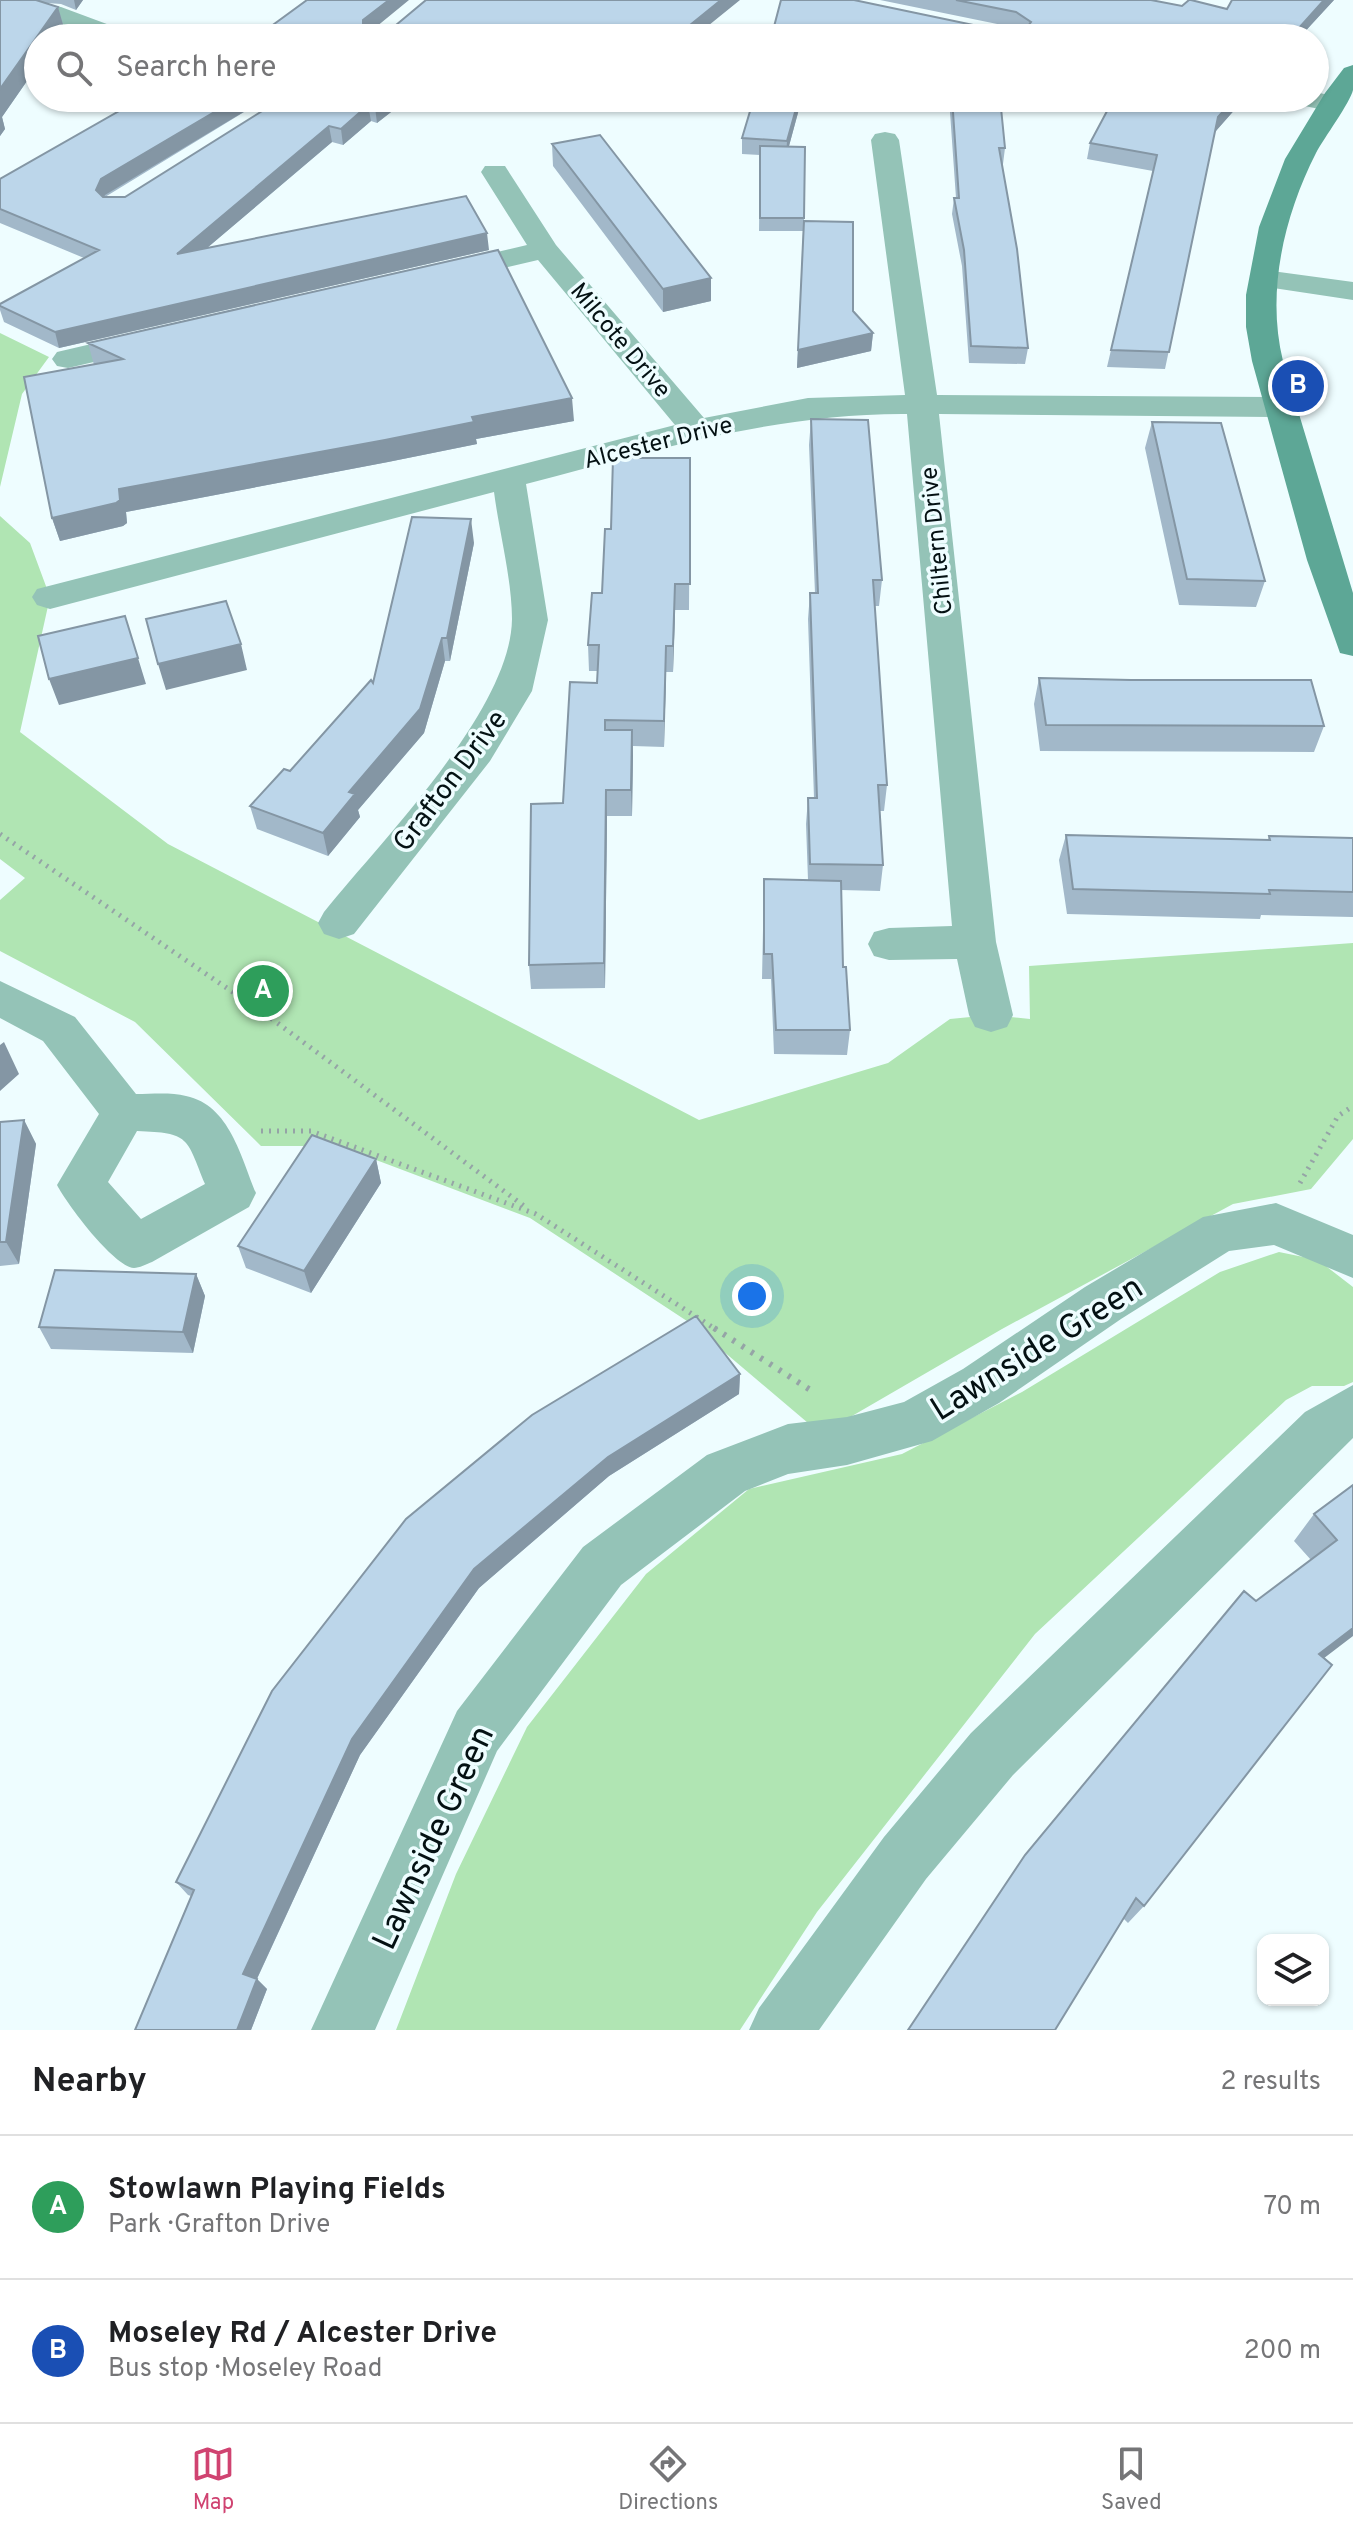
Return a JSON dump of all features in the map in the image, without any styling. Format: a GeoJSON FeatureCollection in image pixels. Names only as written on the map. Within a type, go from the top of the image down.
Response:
{"type":"FeatureCollection","features":[{"type":"Feature","properties":{"kind":"street"},"geometry":{"type":"LineString","coordinates":[[0,6],[52,12],[84,24]]}},
{"type":"Feature","properties":{"kind":"street"},"geometry":{"type":"LineString","coordinates":[[1329,91],[1353,73]]}},
{"type":"Feature","properties":{"kind":"street"},"geometry":{"type":"LineString","coordinates":[[1314,112],[1310,135],[1286,188],[1265,279],[1261,325],[1303,491],[1353,644]]}},
{"type":"Feature","properties":{"kind":"street","name":"Chiltern Drive"},"geometry":{"type":"LineString","coordinates":[[885,140],[922,404],[975,942],[991,1015]]}},
{"type":"Feature","properties":{"kind":"street","name":"Milcote Drive"},"geometry":{"type":"LineString","coordinates":[[495,172],[545,250],[696,429]]}},
{"type":"Feature","properties":{"kind":"street"},"geometry":{"type":"LineString","coordinates":[[421,278],[545,250]]}},
{"type":"Feature","properties":{"kind":"street"},"geometry":{"type":"LineString","coordinates":[[1265,279],[1353,291]]}},
{"type":"Feature","properties":{"kind":"street"},"geometry":{"type":"LineString","coordinates":[[68,359],[120,334],[173,334]]}},
{"type":"Feature","properties":{"kind":"street","name":"Alcester Drive"},"geometry":{"type":"LineString","coordinates":[[50,597],[509,481],[696,429],[808,408],[922,404],[1281,407]]}},
{"type":"Feature","properties":{"kind":"street","name":"Grafton Drive"},"geometry":{"type":"LineString","coordinates":[[339,923],[476,751],[513,691],[530,620],[509,481]]}},
{"type":"Feature","properties":{"kind":"street"},"geometry":{"type":"LineString","coordinates":[[889,944],[975,942]]}},
{"type":"Feature","properties":{"kind":"street"},"geometry":{"type":"LineString","coordinates":[[0,998],[59,1029],[124,1112]]}},
{"type":"Feature","properties":{"kind":"street"},"geometry":{"type":"LineString","coordinates":[[124,1112],[185,1114],[207,1132],[232,1193],[135,1247],[81,1185],[124,1112]]}},
{"type":"Feature","properties":{"kind":"street"},"geometry":{"type":"LineString","coordinates":[[1276,1224],[1353,1257]]}},
{"type":"Feature","properties":{"kind":"street","name":"Lawnside Green"},"geometry":{"type":"LineString","coordinates":[[343,2030],[477,1731],[602,1566],[726,1473],[788,1449],[847,1441],[914,1424],[981,1386],[1103,1303],[1220,1232],[1276,1224]]}},
{"type":"Feature","properties":{"kind":"street"},"geometry":{"type":"LineString","coordinates":[[781,2030],[905,1858],[992,1754],[1323,1429],[1353,1409]]}},
{"type":"Feature","properties":{"kind":"path"},"geometry":{"type":"LineString","coordinates":[[0,834],[133,919],[372,1089],[536,1214],[877,1432]]}},
{"type":"Feature","properties":{"kind":"path"},"geometry":{"type":"LineString","coordinates":[[1276,1224],[1338,1116],[1353,1106]]}},
{"type":"Feature","properties":{"kind":"path"},"geometry":{"type":"LineString","coordinates":[[207,1132],[311,1131],[536,1214]]}},
{"type":"Feature","properties":{"kind":"green space"},"geometry":{"type":"Polygon","coordinates":[[[0,333],[49,357],[22,394],[0,487],[0,333]]]}},
{"type":"Feature","properties":{"kind":"green space"},"geometry":{"type":"Polygon","coordinates":[[[0,516],[30,543],[50,597],[20,732],[168,844],[699,1120],[888,1063],[950,1019],[991,1015],[1030,1019],[1029,966],[1353,943],[1353,1139],[1311,1189],[1233,1204],[1002,1329],[821,1434],[690,1323],[530,1218],[339,1146],[261,1146],[135,1022],[0,951],[0,900],[25,878],[0,859],[0,516]]]}},
{"type":"Feature","properties":{"kind":"green space"},"geometry":{"type":"Polygon","coordinates":[[[1279,1252],[1318,1260],[1353,1287],[1353,1382],[1344,1386],[1312,1386],[1286,1400],[1035,1634],[817,1912],[740,2030],[396,2030],[456,1874],[527,1727],[646,1574],[749,1489],[902,1454],[1022,1392],[1220,1272],[1279,1252]]]}},
{"type":"Feature","properties":{"kind":"building"},"geometry":{"type":"Polygon","coordinates":[[[0,0],[36,0],[58,7],[46,24],[24,24],[24,55],[0,89],[0,0]]]}},
{"type":"Feature","properties":{"kind":"building"},"geometry":{"type":"Polygon","coordinates":[[[307,0],[389,0],[363,20],[363,24],[274,24],[307,0]]]}},
{"type":"Feature","properties":{"kind":"building"},"geometry":{"type":"Polygon","coordinates":[[[426,0],[721,0],[691,24],[397,24],[426,0]]]}},
{"type":"Feature","properties":{"kind":"building"},"geometry":{"type":"Polygon","coordinates":[[[781,0],[854,0],[968,24],[775,24],[781,0]]]}},
{"type":"Feature","properties":{"kind":"building"},"geometry":{"type":"Polygon","coordinates":[[[956,0],[1151,0],[1182,6],[1191,0],[1227,9],[1232,0],[1324,0],[1303,24],[1030,24],[1031,22],[1016,12],[956,0]]]}},
{"type":"Feature","properties":{"kind":"building"},"geometry":{"type":"Polygon","coordinates":[[[117,112],[214,112],[101,179],[96,190],[103,197],[125,197],[261,112],[360,112],[341,129],[329,126],[177,254],[466,196],[487,233],[55,332],[0,304],[99,250],[0,209],[0,179],[117,112]]]}},
{"type":"Feature","properties":{"kind":"building"},"geometry":{"type":"Polygon","coordinates":[[[750,112],[795,112],[787,141],[742,138],[750,112]]]}},
{"type":"Feature","properties":{"kind":"building"},"geometry":{"type":"Polygon","coordinates":[[[953,112],[1001,112],[1005,148],[999,148],[1017,249],[1028,348],[971,346],[964,250],[954,198],[959,198],[953,112]]]}},
{"type":"Feature","properties":{"kind":"building"},"geometry":{"type":"Polygon","coordinates":[[[1107,112],[1222,112],[1218,117],[1169,352],[1111,350],[1157,155],[1090,143],[1107,112]]]}},
{"type":"Feature","properties":{"kind":"building"},"geometry":{"type":"Polygon","coordinates":[[[600,135],[711,278],[663,289],[552,144],[600,135]]]}},
{"type":"Feature","properties":{"kind":"building"},"geometry":{"type":"Polygon","coordinates":[[[760,146],[805,147],[804,218],[760,218],[760,146]]]}},
{"type":"Feature","properties":{"kind":"building"},"geometry":{"type":"Polygon","coordinates":[[[804,221],[853,222],[853,311],[873,333],[798,350],[804,221]]]}},
{"type":"Feature","properties":{"kind":"building"},"geometry":{"type":"Polygon","coordinates":[[[498,250],[572,398],[472,417],[474,422],[385,440],[119,489],[120,500],[116,503],[52,518],[24,377],[123,359],[88,343],[498,250]]]}},
{"type":"Feature","properties":{"kind":"building"},"geometry":{"type":"Polygon","coordinates":[[[811,419],[868,420],[882,580],[873,580],[887,785],[878,785],[883,865],[810,864],[808,798],[817,798],[810,593],[818,593],[811,419]]]}},
{"type":"Feature","properties":{"kind":"building"},"geometry":{"type":"Polygon","coordinates":[[[1152,422],[1221,423],[1265,581],[1187,579],[1152,422]]]}},
{"type":"Feature","properties":{"kind":"building"},"geometry":{"type":"Polygon","coordinates":[[[613,458],[690,458],[690,584],[675,584],[673,646],[666,646],[664,721],[605,720],[605,730],[632,730],[631,790],[606,790],[604,963],[529,965],[531,804],[563,803],[570,682],[597,683],[599,645],[588,645],[592,593],[602,593],[605,529],[611,529],[613,458]]]}},
{"type":"Feature","properties":{"kind":"building"},"geometry":{"type":"Polygon","coordinates":[[[412,517],[471,519],[447,638],[442,638],[420,709],[349,792],[355,794],[323,833],[250,806],[284,769],[290,771],[371,680],[373,683],[412,517]]]}},
{"type":"Feature","properties":{"kind":"building"},"geometry":{"type":"Polygon","coordinates":[[[226,601],[241,644],[158,664],[146,619],[226,601]]]}},
{"type":"Feature","properties":{"kind":"building"},"geometry":{"type":"Polygon","coordinates":[[[125,616],[138,658],[49,679],[38,636],[125,616]]]}},
{"type":"Feature","properties":{"kind":"building"},"geometry":{"type":"Polygon","coordinates":[[[1039,678],[1311,680],[1324,726],[1046,725],[1039,678]]]}},
{"type":"Feature","properties":{"kind":"building"},"geometry":{"type":"Polygon","coordinates":[[[1066,835],[1270,840],[1269,836],[1353,838],[1353,892],[1269,890],[1270,894],[1073,889],[1066,835]]]}},
{"type":"Feature","properties":{"kind":"building"},"geometry":{"type":"Polygon","coordinates":[[[764,879],[841,881],[843,967],[846,967],[850,1030],[776,1030],[772,954],[764,954],[764,879]]]}},
{"type":"Feature","properties":{"kind":"building"},"geometry":{"type":"Polygon","coordinates":[[[24,1120],[6,1242],[0,1242],[0,1122],[24,1120]]]}},
{"type":"Feature","properties":{"kind":"building"},"geometry":{"type":"Polygon","coordinates":[[[312,1135],[376,1159],[304,1271],[238,1246],[312,1135]]]}},
{"type":"Feature","properties":{"kind":"building"},"geometry":{"type":"Polygon","coordinates":[[[55,1270],[196,1274],[183,1332],[39,1327],[55,1270]]]}},
{"type":"Feature","properties":{"kind":"building"},"geometry":{"type":"Polygon","coordinates":[[[696,1316],[740,1374],[608,1457],[474,1569],[352,1739],[243,1974],[257,1979],[237,2030],[135,2030],[194,1890],[176,1882],[272,1691],[406,1519],[532,1415],[696,1316]]]}},
{"type":"Feature","properties":{"kind":"building"},"geometry":{"type":"Polygon","coordinates":[[[1353,1485],[1353,1628],[1319,1654],[1332,1665],[1144,1906],[1136,1898],[1055,2030],[908,2030],[1025,1855],[1244,1591],[1256,1601],[1337,1540],[1314,1514],[1353,1485]]]}},
{"type":"Feature","properties":{"kind":"place","name":"Moseley Rd / Alcester Drive"},"geometry":{"type":"Point","coordinates":[1298,386]}},
{"type":"Feature","properties":{"kind":"place","name":"Stowlawn Playing Fields"},"geometry":{"type":"Point","coordinates":[263,991]}}]}
